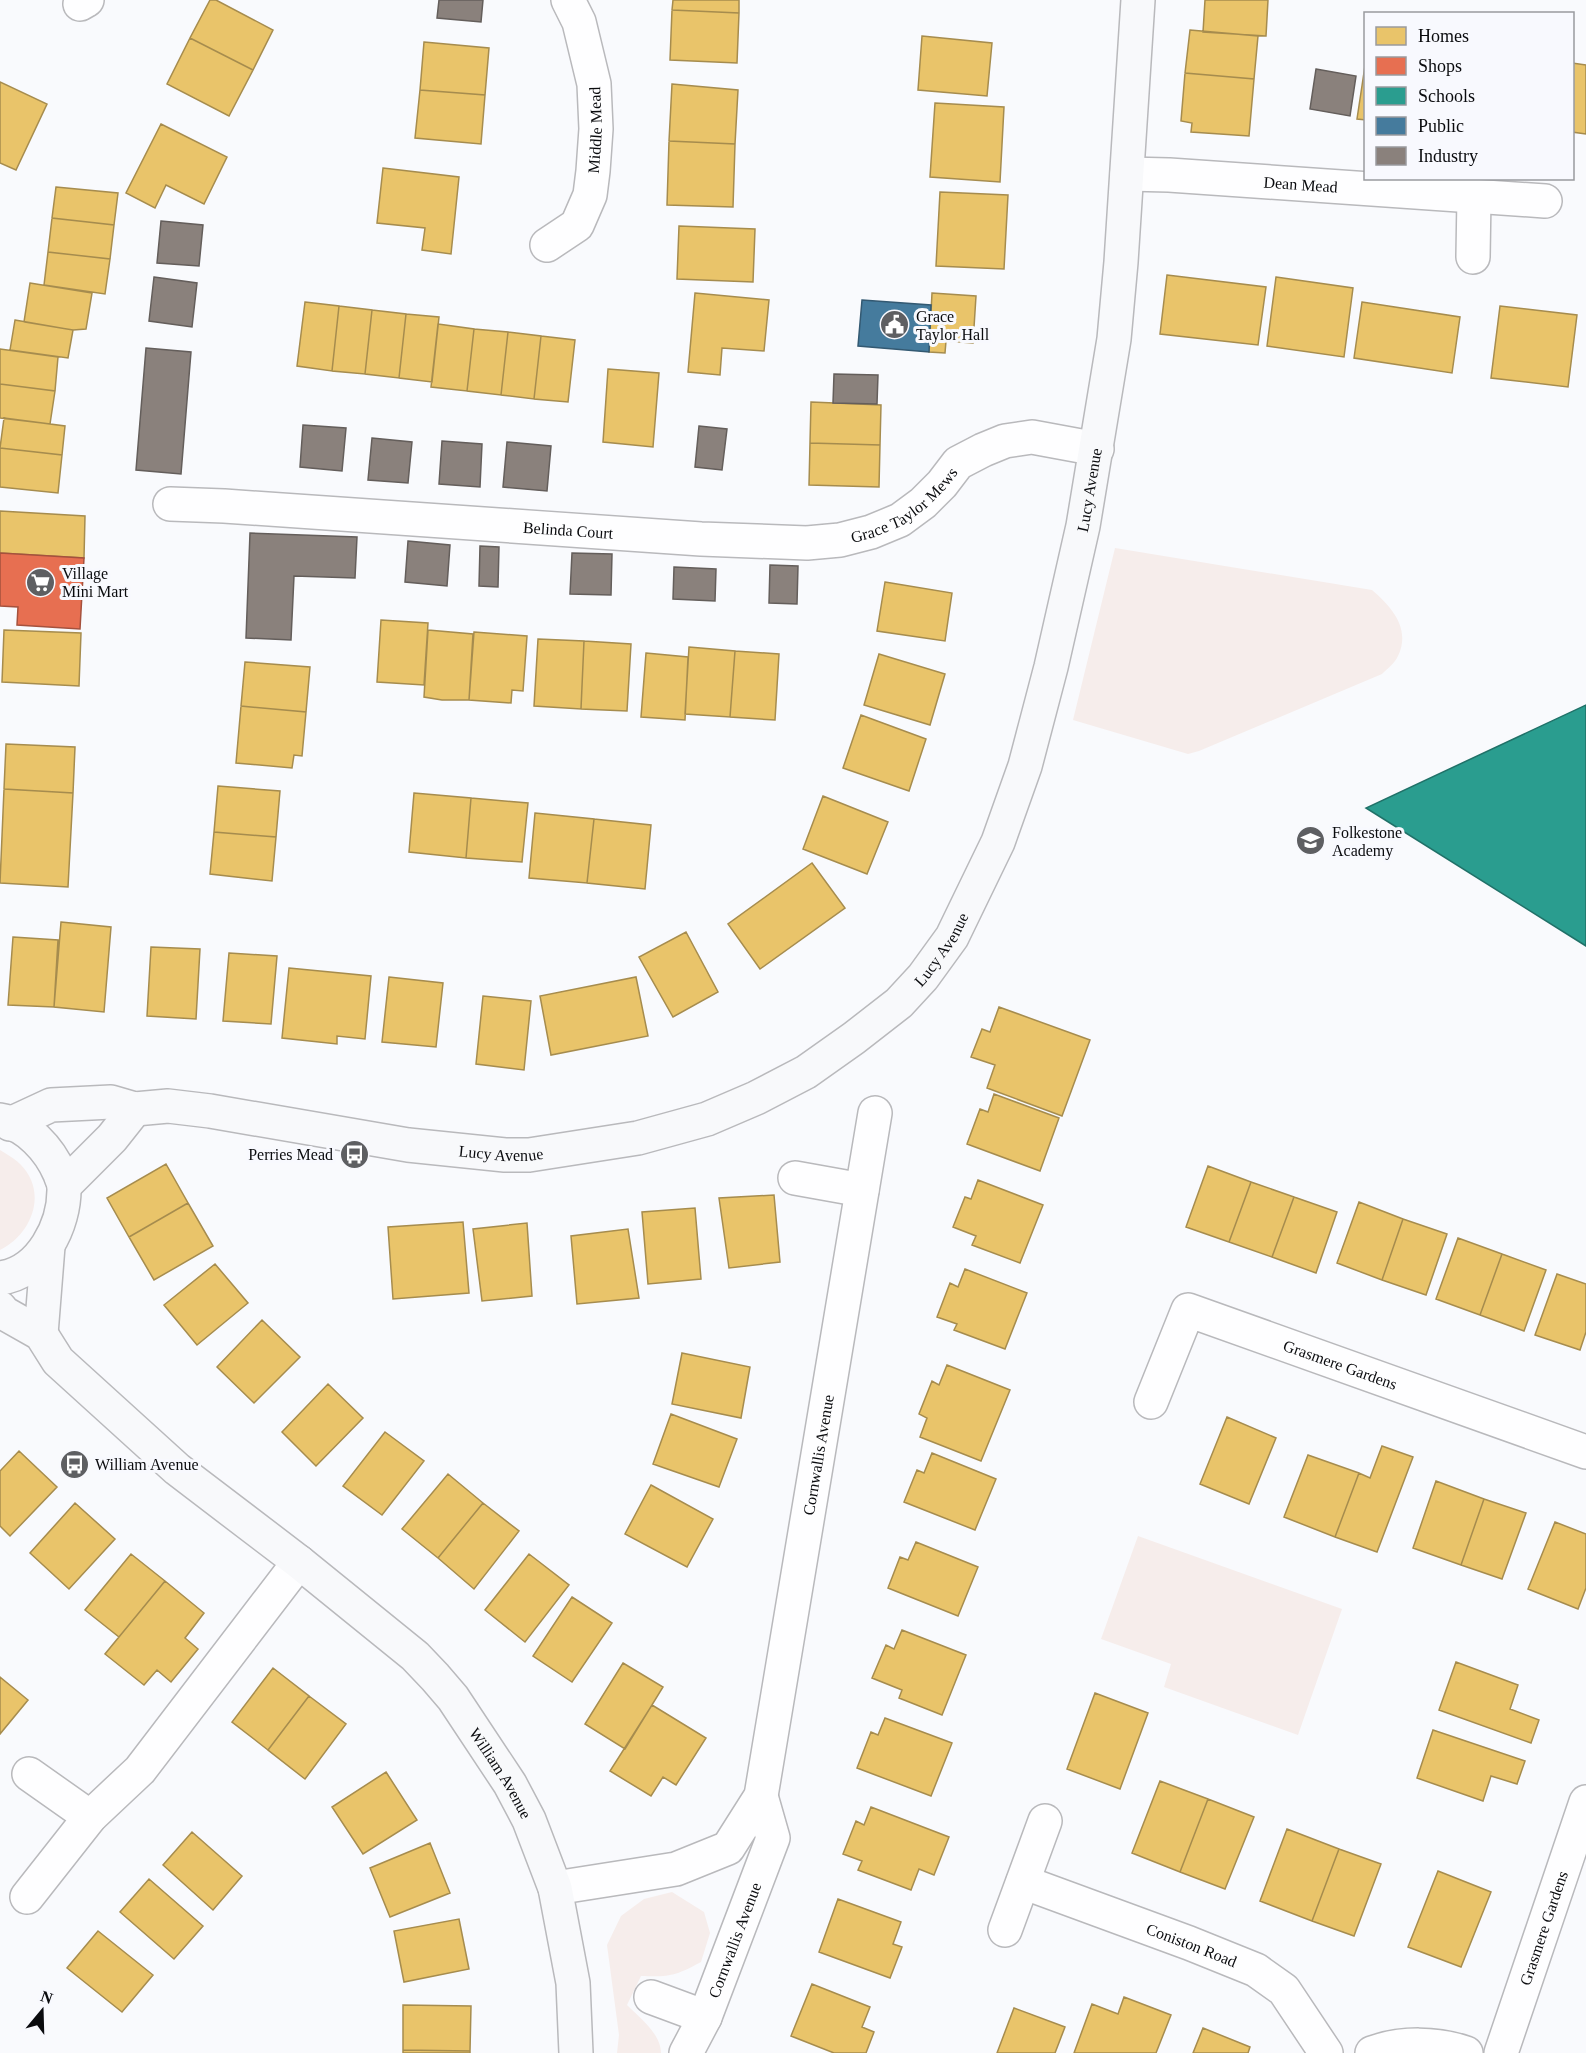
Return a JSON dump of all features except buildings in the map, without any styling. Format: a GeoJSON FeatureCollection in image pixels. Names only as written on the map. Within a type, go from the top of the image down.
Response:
{"type":"FeatureCollection","features":[{"type":"Feature","properties":{"kind":"street","name":"Middle Mead"},"geometry":{"type":"LineString","coordinates":[[547,245],[577,225],[590,195],[596,129],[594,84],[579,22],[568,0]]}},
{"type":"Feature","properties":{"kind":"street","name":"Lucy Avenue"},"geometry":{"type":"LineString","coordinates":[[5,1122],[51,1105],[111,1102],[135,1109],[168,1106],[210,1111],[408,1145],[504,1155],[529,1155],[638,1138],[707,1119],[756,1098],[806,1072],[899,1002],[923,977],[952,937],[998,842],[1038,723],[1080,538],[1114,339],[1138,0]]}},
{"type":"Feature","properties":{"kind":"street","name":"Dean Mead"},"geometry":{"type":"LineString","coordinates":[[1127,174],[1545,201]]}},
{"type":"Feature","properties":{"kind":"street"},"geometry":{"type":"LineString","coordinates":[[1473,257],[1474,197]]}},
{"type":"Feature","properties":{"kind":"street","name":"Grace Taylor Mews"},"geometry":{"type":"LineString","coordinates":[[807,543],[840,540],[871,532],[900,520],[923,503],[958,463],[1005,441],[1032,437],[1097,449]]}},
{"type":"Feature","properties":{"kind":"street","name":"Belinda Court"},"geometry":{"type":"LineString","coordinates":[[170,504],[701,539],[807,543]]}},
{"type":"Feature","properties":{"kind":"street"},"geometry":{"type":"LineString","coordinates":[[64,1186],[112,1138],[135,1109]]}},
{"type":"Feature","properties":{"kind":"street","name":"Cornwallis Avenue"},"geometry":{"type":"LineString","coordinates":[[555,1888],[676,1869],[728,1848],[761,1796],[875,1113]]}},
{"type":"Feature","properties":{"kind":"street"},"geometry":{"type":"LineString","coordinates":[[0,1278],[5,1278],[29,1266],[48,1246],[60,1221],[64,1186],[57,1167],[42,1145],[25,1131],[5,1122]]}},
{"type":"Feature","properties":{"kind":"street"},"geometry":{"type":"LineString","coordinates":[[795,1178],[861,1190]]}},
{"type":"Feature","properties":{"kind":"street"},"geometry":{"type":"LineString","coordinates":[[41,1334],[48,1246]]}},
{"type":"Feature","properties":{"kind":"street","name":"William Avenue"},"geometry":{"type":"LineString","coordinates":[[0,1308],[41,1334],[58,1361],[177,1469],[299,1562],[415,1656],[453,1698],[500,1768],[529,1820],[555,1888],[573,1983],[576,2053]]}},
{"type":"Feature","properties":{"kind":"street","name":"Grasmere Gardens"},"geometry":{"type":"LineString","coordinates":[[1151,1402],[1188,1310],[1586,1452]]}},
{"type":"Feature","properties":{"kind":"street"},"geometry":{"type":"LineString","coordinates":[[27,1897],[90,1817],[140,1770],[299,1562]]}},
{"type":"Feature","properties":{"kind":"street"},"geometry":{"type":"LineString","coordinates":[[29,1774],[90,1817]]}},
{"type":"Feature","properties":{"kind":"street","name":"Cornwallis Avenue"},"geometry":{"type":"LineString","coordinates":[[686,2053],[705,2017],[773,1838],[761,1796]]}},
{"type":"Feature","properties":{"kind":"street","name":"Grasmere Gardens"},"geometry":{"type":"LineString","coordinates":[[1501,2053],[1586,1802]]}},
{"type":"Feature","properties":{"kind":"street"},"geometry":{"type":"LineString","coordinates":[[1005,1930],[1045,1821]]}},
{"type":"Feature","properties":{"kind":"street","name":"Coniston Road"},"geometry":{"type":"LineString","coordinates":[[1023,1882],[1256,1970],[1284,1990],[1326,2053]]}},
{"type":"Feature","properties":{"kind":"street","name":"Cornwallis Avenue"},"geometry":{"type":"LineString","coordinates":[[651,1996],[705,2017]]}},
{"type":"Feature","properties":{"kind":"street"},"geometry":{"type":"LineString","coordinates":[[1372,2053],[1401,2046],[1429,2045],[1466,2053]]}},
{"type":"Feature","properties":{"kind":"shaded area"},"geometry":{"type":"Polygon","coordinates":[[[1115,548],[1372,590],[1392,611],[1401,628],[1402,637],[1398,656],[1382,674],[1188,754],[1073,720],[1115,548]]]}},
{"type":"Feature","properties":{"kind":"shaded area"},"geometry":{"type":"Polygon","coordinates":[[[0,1150],[26,1171],[32,1182],[34,1205],[31,1216],[19,1236],[0,1250],[0,1150]]]}},
{"type":"Feature","properties":{"kind":"shaded area"},"geometry":{"type":"Polygon","coordinates":[[[1138,1536],[1342,1609],[1298,1735],[1164,1687],[1171,1664],[1101,1639],[1138,1536]]]}},
{"type":"Feature","properties":{"kind":"shaded area"},"geometry":{"type":"Polygon","coordinates":[[[672,1892],[704,1912],[710,1933],[701,1962],[672,1975],[641,1976],[627,2005],[654,2033],[661,2053],[617,2053],[619,2035],[607,1945],[621,1916],[644,1899],[672,1892]]]}},
{"type":"Feature","properties":{"kind":"place","name":"Grace Taylor Hall"},"geometry":{"type":"Point","coordinates":[895,325]}},
{"type":"Feature","properties":{"kind":"place","name":"Village Mini Mart"},"geometry":{"type":"Point","coordinates":[41,582]}},
{"type":"Feature","properties":{"kind":"place","name":"Folkestone Academy"},"geometry":{"type":"Point","coordinates":[1311,841]}},
{"type":"Feature","properties":{"kind":"place","name":"Perries Mead"},"geometry":{"type":"Point","coordinates":[354,1154]}},
{"type":"Feature","properties":{"kind":"place","name":"William Avenue"},"geometry":{"type":"Point","coordinates":[74,1464]}}]}
